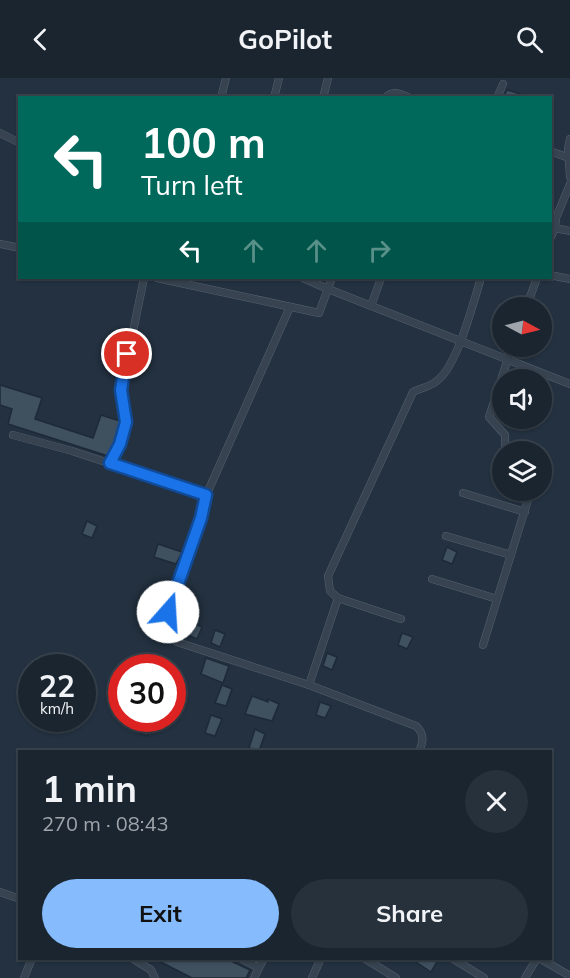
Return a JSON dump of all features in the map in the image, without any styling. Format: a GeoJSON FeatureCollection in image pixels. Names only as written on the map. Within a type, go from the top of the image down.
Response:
{"type":"FeatureCollection","features":[{"type":"Feature","properties":{"kind":"street"},"geometry":{"type":"LineString","coordinates":[[222,96],[226,78]]}},
{"type":"Feature","properties":{"kind":"street"},"geometry":{"type":"LineString","coordinates":[[274,96],[279,78]]}},
{"type":"Feature","properties":{"kind":"street"},"geometry":{"type":"LineString","coordinates":[[324,96],[328,78]]}},
{"type":"Feature","properties":{"kind":"street"},"geometry":{"type":"LineString","coordinates":[[498,96],[503,84]]}},
{"type":"Feature","properties":{"kind":"street"},"geometry":{"type":"LineString","coordinates":[[388,96],[395,92],[405,96]]}},
{"type":"Feature","properties":{"kind":"street"},"geometry":{"type":"LineString","coordinates":[[0,133],[18,142]]}},
{"type":"Feature","properties":{"kind":"street"},"geometry":{"type":"LineString","coordinates":[[570,139],[568,158],[570,177]]}},
{"type":"Feature","properties":{"kind":"street"},"geometry":{"type":"LineString","coordinates":[[552,152],[568,158]]}},
{"type":"Feature","properties":{"kind":"street"},"geometry":{"type":"LineString","coordinates":[[552,235],[555,228],[553,217],[570,184]]}},
{"type":"Feature","properties":{"kind":"street"},"geometry":{"type":"LineString","coordinates":[[555,228],[570,231]]}},
{"type":"Feature","properties":{"kind":"street"},"geometry":{"type":"LineString","coordinates":[[0,244],[18,248]]}},
{"type":"Feature","properties":{"kind":"street"},"geometry":{"type":"LineString","coordinates":[[552,275],[570,279]]}},
{"type":"Feature","properties":{"kind":"street"},"geometry":{"type":"LineString","coordinates":[[110,463],[120,444],[126,422],[121,390],[144,279]]}},
{"type":"Feature","properties":{"kind":"street"},"geometry":{"type":"LineString","coordinates":[[162,279],[319,313],[332,279]]}},
{"type":"Feature","properties":{"kind":"street"},"geometry":{"type":"LineString","coordinates":[[305,279],[570,384]]}},
{"type":"Feature","properties":{"kind":"street"},"geometry":{"type":"LineString","coordinates":[[371,306],[381,279]]}},
{"type":"Feature","properties":{"kind":"street"},"geometry":{"type":"LineString","coordinates":[[401,619],[338,598],[330,591],[328,576],[413,392],[436,383],[443,376],[460,341],[481,279]]}},
{"type":"Feature","properties":{"kind":"street"},"geometry":{"type":"LineString","coordinates":[[530,297],[537,279]]}},
{"type":"Feature","properties":{"kind":"street"},"geometry":{"type":"LineString","coordinates":[[290,307],[206,495],[201,518],[165,622],[165,629],[168,636],[177,642],[309,685],[416,726],[423,738],[420,750]]}},
{"type":"Feature","properties":{"kind":"street"},"geometry":{"type":"LineString","coordinates":[[505,441],[505,435],[489,417],[509,357]]}},
{"type":"Feature","properties":{"kind":"street"},"geometry":{"type":"LineString","coordinates":[[13,435],[110,463],[206,495]]}},
{"type":"Feature","properties":{"kind":"street"},"geometry":{"type":"LineString","coordinates":[[463,493],[525,512]]}},
{"type":"Feature","properties":{"kind":"street"},"geometry":{"type":"LineString","coordinates":[[483,645],[528,501]]}},
{"type":"Feature","properties":{"kind":"street"},"geometry":{"type":"LineString","coordinates":[[446,536],[511,555]]}},
{"type":"Feature","properties":{"kind":"street"},"geometry":{"type":"LineString","coordinates":[[432,579],[497,598]]}},
{"type":"Feature","properties":{"kind":"street"},"geometry":{"type":"LineString","coordinates":[[309,685],[338,598]]}},
{"type":"Feature","properties":{"kind":"street"},"geometry":{"type":"LineString","coordinates":[[0,892],[18,899]]}},
{"type":"Feature","properties":{"kind":"street"},"geometry":{"type":"LineString","coordinates":[[24,978],[31,960]]}},
{"type":"Feature","properties":{"kind":"street"},"geometry":{"type":"LineString","coordinates":[[135,960],[152,970],[155,978]]}},
{"type":"Feature","properties":{"kind":"street"},"geometry":{"type":"LineString","coordinates":[[244,960],[259,968]]}},
{"type":"Feature","properties":{"kind":"street"},"geometry":{"type":"LineString","coordinates":[[254,978],[263,960]]}},
{"type":"Feature","properties":{"kind":"street"},"geometry":{"type":"LineString","coordinates":[[312,978],[320,960]]}},
{"type":"Feature","properties":{"kind":"street"},"geometry":{"type":"LineString","coordinates":[[367,960],[396,978]]}},
{"type":"Feature","properties":{"kind":"street"},"geometry":{"type":"LineString","coordinates":[[455,960],[484,978]]}},
{"type":"Feature","properties":{"kind":"street"},"geometry":{"type":"LineString","coordinates":[[525,978],[537,960]]}},
{"type":"Feature","properties":{"kind":"street"},"geometry":{"type":"LineString","coordinates":[[542,960],[570,976]]}},
{"type":"Feature","properties":{"kind":"building"},"geometry":{"type":"Polygon","coordinates":[[[507,90],[527,96],[504,96],[507,90]]]}},
{"type":"Feature","properties":{"kind":"building"},"geometry":{"type":"Polygon","coordinates":[[[0,385],[42,398],[35,419],[93,438],[101,415],[120,421],[116,439],[108,456],[8,424],[12,409],[0,405],[0,385]]]}},
{"type":"Feature","properties":{"kind":"building"},"geometry":{"type":"Polygon","coordinates":[[[87,521],[97,526],[92,538],[82,534],[87,521]]]}},
{"type":"Feature","properties":{"kind":"building"},"geometry":{"type":"Polygon","coordinates":[[[158,544],[182,552],[176,564],[154,557],[158,544]]]}},
{"type":"Feature","properties":{"kind":"building"},"geometry":{"type":"Polygon","coordinates":[[[447,547],[457,552],[452,564],[442,560],[447,547]]]}},
{"type":"Feature","properties":{"kind":"building"},"geometry":{"type":"Polygon","coordinates":[[[192,622],[202,627],[197,639],[188,635],[192,622]]]}},
{"type":"Feature","properties":{"kind":"building"},"geometry":{"type":"Polygon","coordinates":[[[215,630],[225,634],[220,647],[211,643],[215,630]]]}},
{"type":"Feature","properties":{"kind":"building"},"geometry":{"type":"Polygon","coordinates":[[[402,633],[413,637],[407,649],[398,645],[402,633]]]}},
{"type":"Feature","properties":{"kind":"building"},"geometry":{"type":"Polygon","coordinates":[[[327,653],[337,657],[332,670],[323,666],[327,653]]]}},
{"type":"Feature","properties":{"kind":"building"},"geometry":{"type":"Polygon","coordinates":[[[206,658],[229,666],[223,683],[201,674],[206,658]]]}},
{"type":"Feature","properties":{"kind":"building"},"geometry":{"type":"Polygon","coordinates":[[[222,685],[232,689],[226,706],[215,703],[222,685]]]}},
{"type":"Feature","properties":{"kind":"building"},"geometry":{"type":"Polygon","coordinates":[[[252,696],[279,704],[272,721],[245,714],[252,696]]]}},
{"type":"Feature","properties":{"kind":"building"},"geometry":{"type":"Polygon","coordinates":[[[320,702],[331,706],[325,718],[316,715],[320,702]]]}},
{"type":"Feature","properties":{"kind":"building"},"geometry":{"type":"Polygon","coordinates":[[[211,715],[222,719],[215,736],[205,733],[211,715]]]}},
{"type":"Feature","properties":{"kind":"building"},"geometry":{"type":"Polygon","coordinates":[[[255,729],[265,734],[259,750],[249,748],[255,729]]]}},
{"type":"Feature","properties":{"kind":"building"},"geometry":{"type":"Polygon","coordinates":[[[157,960],[229,960],[250,970],[246,978],[192,978],[157,960]]]}},
{"type":"Feature","properties":{"kind":"building"},"geometry":{"type":"Polygon","coordinates":[[[413,960],[438,960],[431,972],[413,960]]]}},
{"type":"Feature","properties":{"kind":"route"},"geometry":{"type":"LineString","coordinates":[[127,354],[121,390],[126,422],[120,444],[110,463],[206,495],[201,518],[168,612]]}}]}
